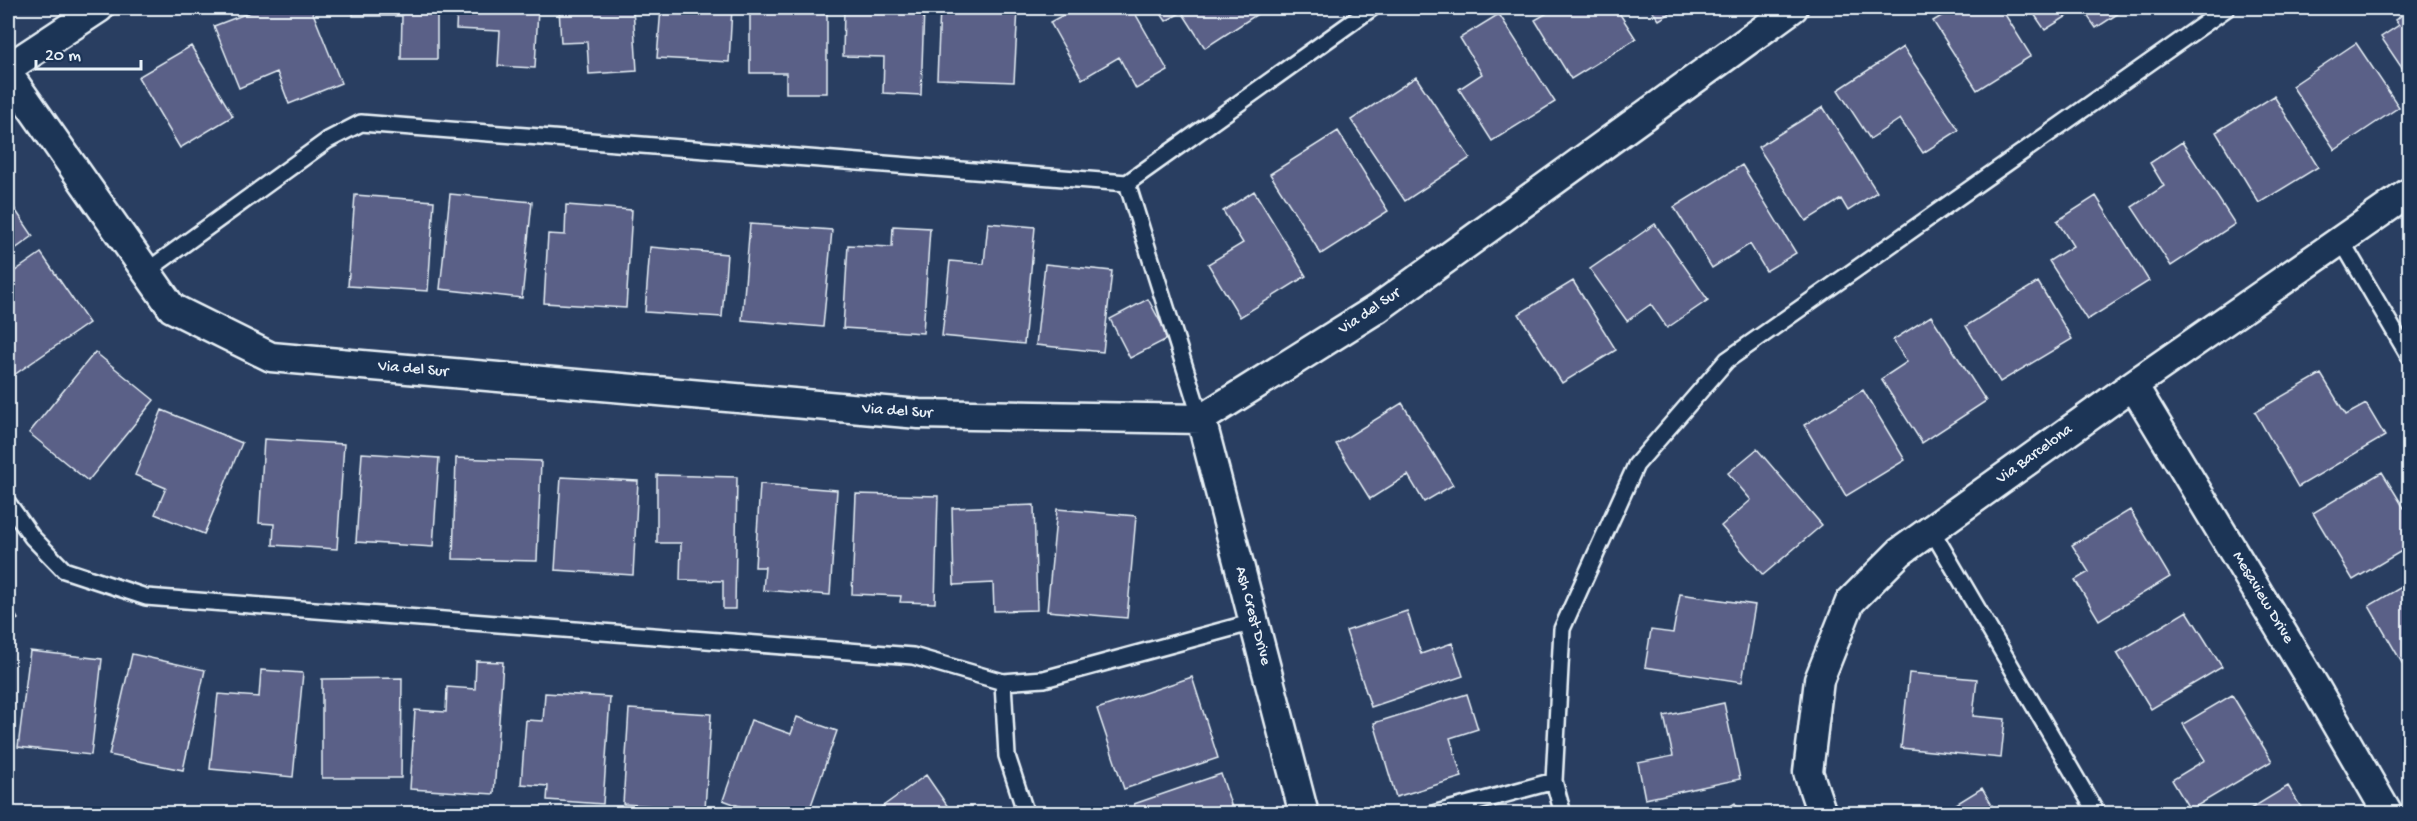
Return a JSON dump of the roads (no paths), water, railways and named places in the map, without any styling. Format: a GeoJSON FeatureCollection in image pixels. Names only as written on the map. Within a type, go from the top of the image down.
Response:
{"type":"FeatureCollection","features":[{"type":"Feature","properties":{"kind":"street"},"geometry":{"type":"LineString","coordinates":[[8,68],[99,8]]}},
{"type":"Feature","properties":{"kind":"street","name":"Via del Sur"},"geometry":{"type":"LineString","coordinates":[[8,74],[172,308],[272,357],[919,414],[1201,419],[1378,308],[1793,8]]}},
{"type":"Feature","properties":{"kind":"street","name":"Via Barcelona"},"geometry":{"type":"LineString","coordinates":[[1822,813],[1808,772],[1819,680],[1850,602],[1900,552],[1931,529],[2409,192]]}},
{"type":"Feature","properties":{"kind":"street","name":"Mesaview Drive"},"geometry":{"type":"LineString","coordinates":[[2133,385],[2388,813]]}},
{"type":"Feature","properties":{"kind":"street","name":"Ash Crest Drive"},"geometry":{"type":"LineString","coordinates":[[1201,419],[1304,813]]}},
{"type":"Feature","properties":{"kind":"lane"},"geometry":{"type":"LineString","coordinates":[[147,271],[328,140],[361,123],[1126,183],[1372,8]]}},
{"type":"Feature","properties":{"kind":"lane"},"geometry":{"type":"LineString","coordinates":[[1563,813],[1554,781],[1562,629],[1636,465],[1727,360],[2228,8]]}},
{"type":"Feature","properties":{"kind":"lane"},"geometry":{"type":"LineString","coordinates":[[1126,183],[1201,419]]}},
{"type":"Feature","properties":{"kind":"lane"},"geometry":{"type":"LineString","coordinates":[[2341,240],[2409,358]]}},
{"type":"Feature","properties":{"kind":"lane"},"geometry":{"type":"LineString","coordinates":[[8,503],[32,537],[64,570],[146,597],[913,656],[1003,682],[1044,679],[1254,622]]}},
{"type":"Feature","properties":{"kind":"lane"},"geometry":{"type":"LineString","coordinates":[[1931,529],[2097,813]]}},
{"type":"Feature","properties":{"kind":"lane"},"geometry":{"type":"LineString","coordinates":[[1003,682],[1007,756],[1026,813]]}},
{"type":"Feature","properties":{"kind":"lane"},"geometry":{"type":"LineString","coordinates":[[1433,813],[1554,781]]}}]}
